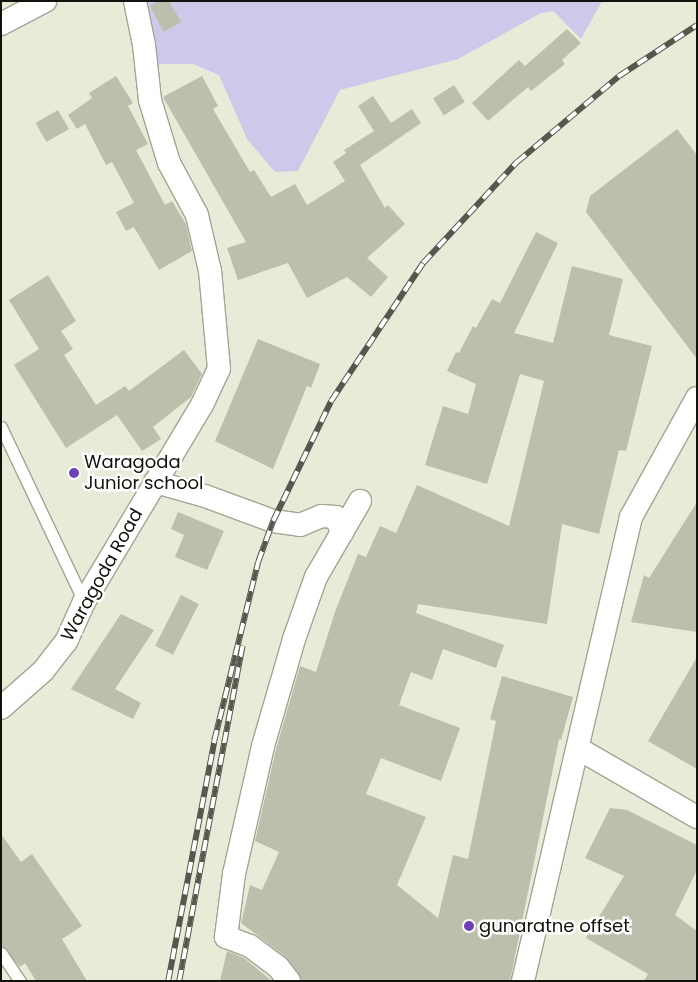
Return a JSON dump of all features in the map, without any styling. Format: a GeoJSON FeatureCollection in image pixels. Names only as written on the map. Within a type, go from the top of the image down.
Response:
{"type":"FeatureCollection","features":[{"type":"Feature","properties":{"kind":"street"},"geometry":{"type":"LineString","coordinates":[[1,24],[45,1]]}},
{"type":"Feature","properties":{"kind":"street","name":"Waragoda Road"},"geometry":{"type":"LineString","coordinates":[[1,708],[43,671],[66,642],[84,602],[202,405],[219,369],[210,271],[197,215],[169,163],[150,100],[144,45],[135,1]]}},
{"type":"Feature","properties":{"kind":"street"},"geometry":{"type":"LineString","coordinates":[[523,981],[579,749],[631,517],[697,398]]}},
{"type":"Feature","properties":{"kind":"street"},"geometry":{"type":"LineString","coordinates":[[155,482],[205,496],[273,521],[300,525],[321,516],[336,517],[342,533]]}},
{"type":"Feature","properties":{"kind":"street"},"geometry":{"type":"LineString","coordinates":[[289,981],[278,967],[250,946],[226,937],[234,874],[263,746],[316,577],[360,502]]}},
{"type":"Feature","properties":{"kind":"street"},"geometry":{"type":"LineString","coordinates":[[579,749],[697,817]]}},
{"type":"Feature","properties":{"kind":"lane"},"geometry":{"type":"LineString","coordinates":[[1,428],[84,602]]}},
{"type":"Feature","properties":{"kind":"lane"},"geometry":{"type":"LineString","coordinates":[[1,953],[20,981]]}},
{"type":"Feature","properties":{"kind":"shaded area"},"geometry":{"type":"Polygon","coordinates":[[[143,1],[602,1],[581,39],[553,11],[541,13],[458,59],[340,90],[298,171],[275,172],[247,139],[219,75],[193,64],[156,64],[143,1]]]}},
{"type":"Feature","properties":{"kind":"building"},"geometry":{"type":"Polygon","coordinates":[[[158,1],[169,1],[181,22],[164,32],[150,6],[158,1]]]}},
{"type":"Feature","properties":{"kind":"building"},"geometry":{"type":"Polygon","coordinates":[[[567,29],[581,43],[562,60],[565,64],[531,91],[528,87],[488,121],[472,103],[519,60],[525,66],[567,29]]]}},
{"type":"Feature","properties":{"kind":"building"},"geometry":{"type":"Polygon","coordinates":[[[116,76],[133,103],[128,106],[148,144],[136,150],[165,205],[172,201],[186,224],[192,251],[159,270],[134,227],[126,231],[116,212],[134,203],[112,162],[106,165],[85,124],[77,129],[68,115],[92,98],[89,93],[116,76]]]}},
{"type":"Feature","properties":{"kind":"building"},"geometry":{"type":"Polygon","coordinates":[[[202,76],[218,106],[213,109],[250,172],[254,170],[271,197],[295,184],[307,205],[345,181],[333,162],[346,153],[344,150],[374,131],[358,106],[373,96],[391,123],[412,109],[421,123],[360,165],[385,208],[388,205],[405,224],[367,258],[388,277],[371,297],[347,277],[307,298],[288,263],[238,280],[227,248],[246,242],[163,97],[202,76]]]}},
{"type":"Feature","properties":{"kind":"building"},"geometry":{"type":"Polygon","coordinates":[[[454,85],[465,102],[444,115],[433,99],[454,85]]]}},
{"type":"Feature","properties":{"kind":"building"},"geometry":{"type":"Polygon","coordinates":[[[58,110],[69,129],[46,142],[35,123],[58,110]]]}},
{"type":"Feature","properties":{"kind":"building"},"geometry":{"type":"Polygon","coordinates":[[[677,129],[697,155],[697,359],[586,212],[590,196],[677,129]]]}},
{"type":"Feature","properties":{"kind":"building"},"geometry":{"type":"Polygon","coordinates":[[[536,232],[558,243],[514,333],[553,343],[572,266],[623,279],[609,335],[652,346],[626,451],[619,450],[599,534],[562,524],[547,624],[418,604],[416,613],[504,645],[496,668],[443,649],[432,680],[411,672],[399,705],[460,728],[441,781],[381,758],[366,794],[426,817],[397,885],[438,918],[453,855],[468,859],[496,721],[490,719],[502,676],[573,697],[561,740],[559,739],[510,981],[302,981],[286,957],[241,923],[250,885],[262,890],[279,852],[255,841],[276,749],[300,666],[316,672],[335,612],[358,554],[366,557],[380,526],[396,533],[417,485],[509,526],[544,381],[520,374],[487,484],[425,465],[443,406],[468,414],[476,384],[447,371],[456,352],[459,353],[473,326],[476,328],[492,299],[500,303],[536,232]]]}},
{"type":"Feature","properties":{"kind":"building"},"geometry":{"type":"Polygon","coordinates":[[[48,275],[76,321],[61,331],[73,349],[64,355],[96,405],[125,386],[129,391],[184,350],[202,374],[191,397],[153,427],[161,439],[142,451],[117,415],[66,448],[14,365],[39,349],[9,300],[48,275]]]}},
{"type":"Feature","properties":{"kind":"building"},"geometry":{"type":"Polygon","coordinates":[[[258,339],[320,364],[311,388],[307,386],[273,469],[215,441],[258,339]]]}},
{"type":"Feature","properties":{"kind":"building"},"geometry":{"type":"Polygon","coordinates":[[[697,502],[697,632],[631,622],[644,575],[649,578],[697,502]]]}},
{"type":"Feature","properties":{"kind":"building"},"geometry":{"type":"Polygon","coordinates":[[[178,512],[224,531],[207,570],[175,557],[184,535],[171,529],[178,512]]]}},
{"type":"Feature","properties":{"kind":"building"},"geometry":{"type":"Polygon","coordinates":[[[181,595],[199,604],[173,655],[155,646],[181,595]]]}},
{"type":"Feature","properties":{"kind":"building"},"geometry":{"type":"Polygon","coordinates":[[[121,614],[154,630],[115,689],[141,703],[133,719],[71,689],[121,614]]]}},
{"type":"Feature","properties":{"kind":"building"},"geometry":{"type":"Polygon","coordinates":[[[697,657],[697,769],[648,741],[697,657]]]}},
{"type":"Feature","properties":{"kind":"building"},"geometry":{"type":"Polygon","coordinates":[[[610,808],[627,810],[697,845],[697,870],[675,915],[697,931],[697,981],[644,981],[648,974],[586,938],[624,876],[585,858],[610,808]]]}},
{"type":"Feature","properties":{"kind":"building"},"geometry":{"type":"Polygon","coordinates":[[[1,834],[21,862],[32,854],[82,926],[62,939],[87,981],[36,981],[25,963],[20,967],[1,946],[1,834]]]}},
{"type":"Feature","properties":{"kind":"building"},"geometry":{"type":"Polygon","coordinates":[[[227,951],[244,958],[272,981],[220,981],[227,951]]]}},
{"type":"Feature","properties":{"kind":"railway"},"geometry":{"type":"LineString","coordinates":[[168,981],[214,741],[258,562],[273,521],[331,401],[423,263],[517,162],[619,76],[697,25]]}},
{"type":"Feature","properties":{"kind":"railway"},"geometry":{"type":"LineString","coordinates":[[179,981],[242,646]]}},
{"type":"Feature","properties":{"kind":"place","name":"Waragoda Junior school"},"geometry":{"type":"Point","coordinates":[74,473]}},
{"type":"Feature","properties":{"kind":"place","name":"gunaratne offset"},"geometry":{"type":"Point","coordinates":[469,926]}}]}
